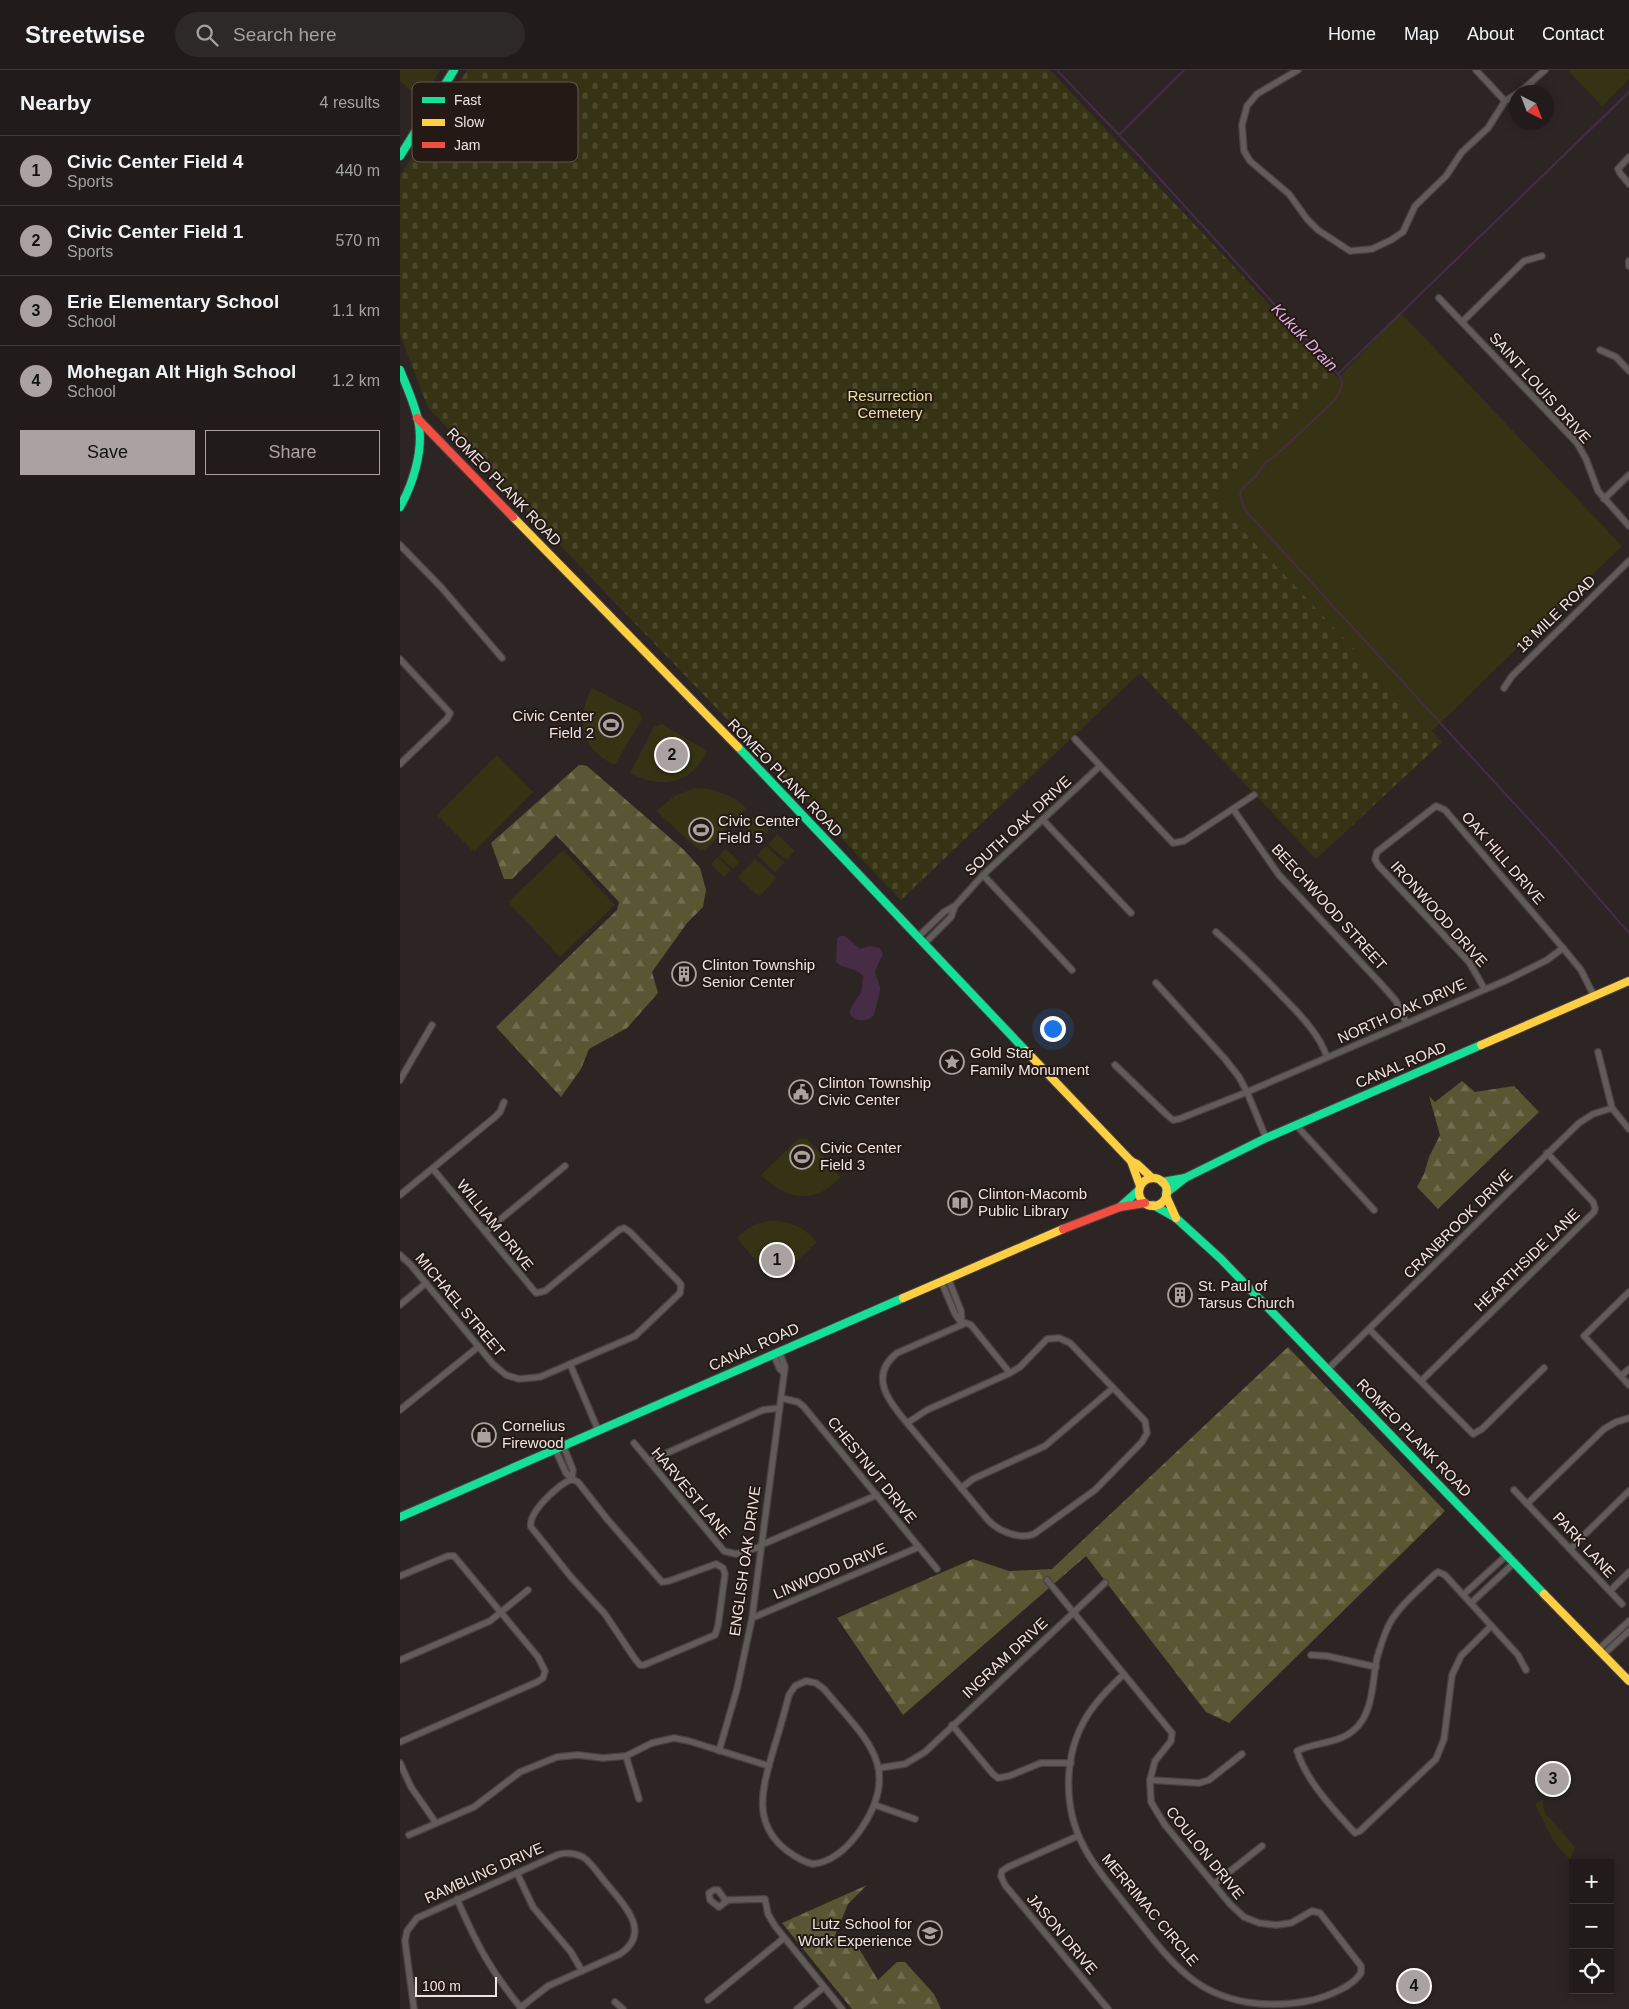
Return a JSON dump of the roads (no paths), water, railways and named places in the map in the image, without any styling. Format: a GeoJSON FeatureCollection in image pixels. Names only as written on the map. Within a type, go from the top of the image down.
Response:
{"type":"FeatureCollection","features":[{"type":"Feature","properties":{"kind":"street"},"geometry":{"type":"LineString","coordinates":[[446,82],[454,70]]}},
{"type":"Feature","properties":{"kind":"street"},"geometry":{"type":"LineString","coordinates":[[1298,70],[1257,94],[1247,106],[1242,125],[1244,151],[1250,161],[1289,194],[1307,219],[1318,230],[1350,251],[1372,249],[1403,232],[1415,206],[1446,176],[1462,152],[1488,128],[1505,101],[1509,99]]}},
{"type":"Feature","properties":{"kind":"street"},"geometry":{"type":"LineString","coordinates":[[1476,70],[1505,101]]}},
{"type":"Feature","properties":{"kind":"street"},"geometry":{"type":"LineString","coordinates":[[1528,85],[1545,70]]}},
{"type":"Feature","properties":{"kind":"street"},"geometry":{"type":"LineString","coordinates":[[400,156],[412,137]]}},
{"type":"Feature","properties":{"kind":"street"},"geometry":{"type":"LineString","coordinates":[[1629,157],[1618,169],[1629,184]]}},
{"type":"Feature","properties":{"kind":"street"},"geometry":{"type":"LineString","coordinates":[[1462,322],[1524,261],[1542,256]]}},
{"type":"Feature","properties":{"kind":"street"},"geometry":{"type":"LineString","coordinates":[[1629,261],[1629,266]]}},
{"type":"Feature","properties":{"kind":"street","name":"SAINT LOUIS DRIVE"},"geometry":{"type":"LineString","coordinates":[[1439,298],[1577,443],[1586,459],[1598,491],[1629,526]]}},
{"type":"Feature","properties":{"kind":"street"},"geometry":{"type":"LineString","coordinates":[[1600,350],[1616,357],[1629,370]]}},
{"type":"Feature","properties":{"kind":"street"},"geometry":{"type":"LineString","coordinates":[[400,370],[417,418],[419,437],[409,488],[400,507]]}},
{"type":"Feature","properties":{"kind":"street","name":"ROMEO PLANK ROAD"},"geometry":{"type":"LineString","coordinates":[[417,418],[720,730],[1130,1161],[1140,1188]]}},
{"type":"Feature","properties":{"kind":"street"},"geometry":{"type":"LineString","coordinates":[[1604,499],[1629,475]]}},
{"type":"Feature","properties":{"kind":"street"},"geometry":{"type":"LineString","coordinates":[[400,545],[441,586],[502,658]]}},
{"type":"Feature","properties":{"kind":"street","name":"18 MILE ROAD"},"geometry":{"type":"LineString","coordinates":[[1504,688],[1512,676],[1629,561]]}},
{"type":"Feature","properties":{"kind":"street"},"geometry":{"type":"LineString","coordinates":[[400,660],[450,713],[447,719],[400,764]]}},
{"type":"Feature","properties":{"kind":"street"},"geometry":{"type":"LineString","coordinates":[[1075,739],[1173,842],[1184,841],[1254,795]]}},
{"type":"Feature","properties":{"kind":"street","name":"SOUTH OAK DRIVE"},"geometry":{"type":"LineString","coordinates":[[918,937],[944,912],[955,906],[983,874],[1100,766]]}},
{"type":"Feature","properties":{"kind":"street","name":"OAK HILL DRIVE"},"geometry":{"type":"LineString","coordinates":[[1375,857],[1377,852],[1430,810],[1436,806],[1441,807],[1581,970],[1594,996]]}},
{"type":"Feature","properties":{"kind":"street","name":"BEECHWOOD STREET"},"geometry":{"type":"LineString","coordinates":[[1233,809],[1279,875],[1396,1001],[1406,1022]]}},
{"type":"Feature","properties":{"kind":"street"},"geometry":{"type":"LineString","coordinates":[[1043,820],[1131,913]]}},
{"type":"Feature","properties":{"kind":"street","name":"IRONWOOD DRIVE"},"geometry":{"type":"LineString","coordinates":[[1375,857],[1378,865],[1469,962],[1484,988]]}},
{"type":"Feature","properties":{"kind":"street"},"geometry":{"type":"LineString","coordinates":[[983,874],[1072,970]]}},
{"type":"Feature","properties":{"kind":"street","name":"SOUTH OAK DRIVE"},"geometry":{"type":"LineString","coordinates":[[924,944],[951,917],[955,906]]}},
{"type":"Feature","properties":{"kind":"street"},"geometry":{"type":"LineString","coordinates":[[1216,932],[1232,945],[1303,1018],[1316,1034],[1327,1057]]}},
{"type":"Feature","properties":{"kind":"street","name":"NORTH OAK DRIVE"},"geometry":{"type":"LineString","coordinates":[[1115,1065],[1173,1120],[1247,1092],[1527,970],[1563,948]]}},
{"type":"Feature","properties":{"kind":"street","name":"CANAL ROAD"},"geometry":{"type":"LineString","coordinates":[[1166,1195],[1185,1178],[1266,1138],[1629,981]]}},
{"type":"Feature","properties":{"kind":"street"},"geometry":{"type":"LineString","coordinates":[[1156,983],[1239,1077],[1266,1138]]}},
{"type":"Feature","properties":{"kind":"street"},"geometry":{"type":"LineString","coordinates":[[400,1080],[432,1024]]}},
{"type":"Feature","properties":{"kind":"street"},"geometry":{"type":"LineString","coordinates":[[1598,1052],[1612,1108],[1629,1129]]}},
{"type":"Feature","properties":{"kind":"street"},"geometry":{"type":"LineString","coordinates":[[400,1195],[495,1117],[500,1112],[504,1102]]}},
{"type":"Feature","properties":{"kind":"street","name":"CRANBROOK DRIVE"},"geometry":{"type":"LineString","coordinates":[[1328,1369],[1547,1153],[1585,1118],[1612,1108]]}},
{"type":"Feature","properties":{"kind":"street"},"geometry":{"type":"LineString","coordinates":[[1296,1125],[1374,1210]]}},
{"type":"Feature","properties":{"kind":"street","name":"HEARTHSIDE LANE"},"geometry":{"type":"LineString","coordinates":[[1421,1380],[1594,1212],[1595,1206],[1593,1202],[1547,1153]]}},
{"type":"Feature","properties":{"kind":"street","name":"ROMEO PLANK ROAD"},"geometry":{"type":"LineString","coordinates":[[1130,1161],[1137,1164],[1152,1178]]}},
{"type":"Feature","properties":{"kind":"street"},"geometry":{"type":"LineString","coordinates":[[485,1232],[565,1166]]}},
{"type":"Feature","properties":{"kind":"street","name":"WILLIAM DRIVE"},"geometry":{"type":"LineString","coordinates":[[433,1169],[534,1292],[539,1294]]}},
{"type":"Feature","properties":{"kind":"street"},"geometry":{"type":"LineString","coordinates":[[1152,1178],[1162,1182],[1166,1195],[1161,1203],[1149,1204],[1141,1200],[1140,1188],[1147,1179],[1152,1178]]}},
{"type":"Feature","properties":{"kind":"street","name":"CANAL ROAD"},"geometry":{"type":"LineString","coordinates":[[1162,1182],[1185,1178]]}},
{"type":"Feature","properties":{"kind":"street","name":"CANAL ROAD"},"geometry":{"type":"LineString","coordinates":[[1120,1207],[1140,1188]]}},
{"type":"Feature","properties":{"kind":"street","name":"ROMEO PLANK ROAD"},"geometry":{"type":"LineString","coordinates":[[1166,1195],[1176,1218]]}},
{"type":"Feature","properties":{"kind":"street","name":"ROMEO PLANK ROAD"},"geometry":{"type":"LineString","coordinates":[[1149,1204],[1176,1218],[1222,1259],[1629,1681]]}},
{"type":"Feature","properties":{"kind":"street","name":"CANAL ROAD"},"geometry":{"type":"LineString","coordinates":[[400,1517],[944,1280],[1120,1207],[1149,1204]]}},
{"type":"Feature","properties":{"kind":"street","name":"MICHAEL STREET"},"geometry":{"type":"LineString","coordinates":[[400,1255],[500,1371],[519,1379],[540,1377],[635,1336],[678,1297],[682,1290],[678,1281],[624,1228],[539,1294]]}},
{"type":"Feature","properties":{"kind":"street"},"geometry":{"type":"LineString","coordinates":[[944,1280],[961,1312],[962,1324]]}},
{"type":"Feature","properties":{"kind":"street"},"geometry":{"type":"LineString","coordinates":[[400,1305],[426,1284]]}},
{"type":"Feature","properties":{"kind":"street"},"geometry":{"type":"LineString","coordinates":[[1629,1292],[1584,1336],[1629,1385]]}},
{"type":"Feature","properties":{"kind":"street"},"geometry":{"type":"LineString","coordinates":[[907,1423],[928,1410],[1010,1374],[1020,1367],[1045,1340],[1059,1338],[1070,1343],[1145,1421],[1147,1433],[1142,1442],[1098,1487],[1034,1534],[1027,1537],[992,1525],[895,1409],[887,1397],[883,1382],[885,1368],[891,1359],[902,1350],[966,1323],[971,1325],[1010,1374]]}},
{"type":"Feature","properties":{"kind":"street"},"geometry":{"type":"LineString","coordinates":[[1369,1329],[1473,1434],[1482,1429],[1544,1368]]}},
{"type":"Feature","properties":{"kind":"street"},"geometry":{"type":"LineString","coordinates":[[400,1410],[478,1346]]}},
{"type":"Feature","properties":{"kind":"street","name":"ENGLISH OAK DRIVE"},"geometry":{"type":"LineString","coordinates":[[719,1750],[737,1690],[752,1618],[785,1366],[776,1352]]}},
{"type":"Feature","properties":{"kind":"street"},"geometry":{"type":"LineString","coordinates":[[570,1364],[598,1430]]}},
{"type":"Feature","properties":{"kind":"street"},"geometry":{"type":"LineString","coordinates":[[1621,1376],[1629,1369]]}},
{"type":"Feature","properties":{"kind":"street"},"geometry":{"type":"LineString","coordinates":[[961,1488],[973,1479],[1045,1446],[1113,1388]]}},
{"type":"Feature","properties":{"kind":"street","name":"CHESTNUT DRIVE"},"geometry":{"type":"LineString","coordinates":[[780,1398],[798,1402],[804,1407],[937,1569]]}},
{"type":"Feature","properties":{"kind":"street"},"geometry":{"type":"LineString","coordinates":[[649,1460],[763,1410],[779,1408]]}},
{"type":"Feature","properties":{"kind":"street"},"geometry":{"type":"LineString","coordinates":[[1527,1504],[1604,1429],[1616,1422],[1629,1418]]}},
{"type":"Feature","properties":{"kind":"street","name":"HARVEST LANE"},"geometry":{"type":"LineString","coordinates":[[634,1443],[724,1551],[736,1554],[760,1546],[877,1495]]}},
{"type":"Feature","properties":{"kind":"street"},"geometry":{"type":"LineString","coordinates":[[559,1447],[573,1470],[572,1479],[560,1487],[537,1509],[530,1521],[531,1527],[571,1577],[605,1614],[634,1660],[644,1665],[715,1635],[718,1626],[725,1574],[721,1566],[712,1565],[669,1582],[662,1582],[607,1519],[578,1482],[572,1479]]}},
{"type":"Feature","properties":{"kind":"street","name":"PARK LANE"},"geometry":{"type":"LineString","coordinates":[[1514,1490],[1622,1604]]}},
{"type":"Feature","properties":{"kind":"street"},"geometry":{"type":"LineString","coordinates":[[1570,1549],[1629,1491]]}},
{"type":"Feature","properties":{"kind":"street","name":"LINWOOD DRIVE"},"geometry":{"type":"LineString","coordinates":[[752,1618],[918,1547]]}},
{"type":"Feature","properties":{"kind":"street"},"geometry":{"type":"LineString","coordinates":[[1463,1595],[1508,1554]]}},
{"type":"Feature","properties":{"kind":"street"},"geometry":{"type":"LineString","coordinates":[[400,1576],[451,1555],[461,1562],[538,1656],[543,1664],[545,1673],[537,1682],[400,1742]]}},
{"type":"Feature","properties":{"kind":"street"},"geometry":{"type":"LineString","coordinates":[[1471,1603],[1515,1562]]}},
{"type":"Feature","properties":{"kind":"street"},"geometry":{"type":"LineString","coordinates":[[1491,1626],[1461,1656],[1452,1675],[1444,1739],[1436,1759],[1360,1831],[1355,1833],[1336,1812],[1302,1765],[1297,1751],[1308,1746],[1337,1740],[1356,1729],[1368,1709],[1384,1637],[1394,1616],[1438,1572],[1444,1575],[1471,1603],[1518,1655],[1526,1670]]}},
{"type":"Feature","properties":{"kind":"street"},"geometry":{"type":"LineString","coordinates":[[1610,1591],[1629,1572]]}},
{"type":"Feature","properties":{"kind":"street","name":"COULON DRIVE"},"geometry":{"type":"LineString","coordinates":[[1047,1580],[1172,1734],[1171,1741],[1155,1761],[1150,1780],[1151,1802],[1157,1815],[1237,1912],[1259,1923],[1276,1925],[1298,1920],[1311,1911],[1316,1911],[1360,1963],[1362,1969]]}},
{"type":"Feature","properties":{"kind":"street","name":"INGRAM DRIVE"},"geometry":{"type":"LineString","coordinates":[[879,1768],[905,1764],[922,1753],[1105,1583]]}},
{"type":"Feature","properties":{"kind":"street"},"geometry":{"type":"LineString","coordinates":[[400,1660],[490,1621],[528,1590]]}},
{"type":"Feature","properties":{"kind":"street"},"geometry":{"type":"LineString","coordinates":[[1601,1652],[1629,1622]]}},
{"type":"Feature","properties":{"kind":"street"},"geometry":{"type":"LineString","coordinates":[[1601,1652],[1629,1631]]}},
{"type":"Feature","properties":{"kind":"street"},"geometry":{"type":"LineString","coordinates":[[1311,1655],[1327,1656],[1376,1667]]}},
{"type":"Feature","properties":{"kind":"street","name":"MERRIMAC CIRCLE"},"geometry":{"type":"LineString","coordinates":[[1124,1674],[1098,1700],[1086,1716],[1078,1733],[1070,1764],[1069,1804],[1078,1836],[1098,1869],[1168,1956],[1190,1978],[1218,1994],[1242,2003],[1262,2006],[1298,2007],[1349,1984],[1359,1976],[1362,1969]]}},
{"type":"Feature","properties":{"kind":"street"},"geometry":{"type":"LineString","coordinates":[[806,1681],[816,1683],[824,1689],[865,1738],[876,1758],[879,1768],[879,1787],[875,1805],[854,1838],[842,1851],[818,1864],[808,1863],[791,1853],[778,1842],[765,1821],[762,1795],[769,1766],[789,1695],[795,1686],[806,1681]]}},
{"type":"Feature","properties":{"kind":"street"},"geometry":{"type":"LineString","coordinates":[[952,1725],[998,1778],[1009,1776],[1041,1763],[1070,1764]]}},
{"type":"Feature","properties":{"kind":"street"},"geometry":{"type":"LineString","coordinates":[[409,1835],[474,1808],[513,1776],[551,1759],[570,1755],[603,1758],[626,1756],[652,1742],[669,1738],[684,1740],[769,1766]]}},
{"type":"Feature","properties":{"kind":"street"},"geometry":{"type":"LineString","coordinates":[[1150,1780],[1199,1783],[1209,1780],[1242,1754]]}},
{"type":"Feature","properties":{"kind":"street"},"geometry":{"type":"LineString","coordinates":[[626,1756],[639,1799]]}},
{"type":"Feature","properties":{"kind":"street"},"geometry":{"type":"LineString","coordinates":[[400,1763],[411,1787],[436,1823]]}},
{"type":"Feature","properties":{"kind":"street"},"geometry":{"type":"LineString","coordinates":[[875,1805],[915,1819]]}},
{"type":"Feature","properties":{"kind":"street","name":"JASON DRIVE"},"geometry":{"type":"LineString","coordinates":[[1078,1836],[1008,1866],[1000,1873],[1005,1885],[1108,2009]]}},
{"type":"Feature","properties":{"kind":"street"},"geometry":{"type":"LineString","coordinates":[[1214,1884],[1262,1846]]}},
{"type":"Feature","properties":{"kind":"street","name":"RAMBLING DRIVE"},"geometry":{"type":"LineString","coordinates":[[414,2009],[405,1943],[409,1928],[420,1915],[557,1855],[567,1853],[574,1854],[589,1862],[630,1912],[634,1924],[633,1939],[626,1949],[620,1954],[582,1971]]}},
{"type":"Feature","properties":{"kind":"street"},"geometry":{"type":"LineString","coordinates":[[456,1899],[483,1957],[500,1983],[521,2008],[544,1988],[582,1971],[570,1952],[531,1905],[516,1873]]}},
{"type":"Feature","properties":{"kind":"street"},"geometry":{"type":"LineString","coordinates":[[726,1901],[765,1899],[770,1918],[842,2009]]}},
{"type":"Feature","properties":{"kind":"street"},"geometry":{"type":"LineString","coordinates":[[708,2000],[784,1938]]}},
{"type":"Feature","properties":{"kind":"street"},"geometry":{"type":"LineString","coordinates":[[797,2009],[824,1987]]}},
{"type":"Feature","properties":{"kind":"street"},"geometry":{"type":"LineString","coordinates":[[615,2002],[623,2009]]}},
{"type":"Feature","properties":{"kind":"waterway"},"geometry":{"type":"LineString","coordinates":[[1057,70],[1140,157],[1342,380],[1336,399],[1273,458],[1266,462],[1257,475],[1241,490],[1240,495],[1245,510],[1556,849],[1629,933]]}},
{"type":"Feature","properties":{"kind":"waterway"},"geometry":{"type":"LineString","coordinates":[[1119,135],[1184,70]]}},
{"type":"Feature","properties":{"kind":"waterway","name":"Kukuk Drain"},"geometry":{"type":"LineString","coordinates":[[1338,374],[1629,92]]}},
{"type":"Feature","properties":{"kind":"place","name":"Civic Center Field 2"},"geometry":{"type":"Point","coordinates":[611,725]}},
{"type":"Feature","properties":{"kind":"place","name":"Civic Center Field 1"},"geometry":{"type":"Point","coordinates":[672,755]}},
{"type":"Feature","properties":{"kind":"place","name":"Civic Center Field 5"},"geometry":{"type":"Point","coordinates":[701,830]}},
{"type":"Feature","properties":{"kind":"place","name":"Clinton Township Senior Center"},"geometry":{"type":"Point","coordinates":[684,974]}},
{"type":"Feature","properties":{"kind":"place","name":"Gold Star Family Monument"},"geometry":{"type":"Point","coordinates":[952,1062]}},
{"type":"Feature","properties":{"kind":"place","name":"Clinton Township Civic Center"},"geometry":{"type":"Point","coordinates":[801,1092]}},
{"type":"Feature","properties":{"kind":"place","name":"Civic Center Field 3"},"geometry":{"type":"Point","coordinates":[802,1157]}},
{"type":"Feature","properties":{"kind":"place","name":"Clinton-Macomb Public Library"},"geometry":{"type":"Point","coordinates":[960,1203]}},
{"type":"Feature","properties":{"kind":"place","name":"Civic Center Field 4"},"geometry":{"type":"Point","coordinates":[777,1260]}},
{"type":"Feature","properties":{"kind":"place","name":"St. Paul of Tarsus Church"},"geometry":{"type":"Point","coordinates":[1180,1295]}},
{"type":"Feature","properties":{"kind":"place","name":"Cornelius Firewood"},"geometry":{"type":"Point","coordinates":[484,1435]}},
{"type":"Feature","properties":{"kind":"place","name":"Erie Elementary School"},"geometry":{"type":"Point","coordinates":[1553,1779]}},
{"type":"Feature","properties":{"kind":"place","name":"Lutz School for Work Experience"},"geometry":{"type":"Point","coordinates":[930,1933]}},
{"type":"Feature","properties":{"kind":"place","name":"Mohegan Alt High School"},"geometry":{"type":"Point","coordinates":[1414,1986]}},
{"type":"Feature","properties":{"kind":"park label","name":"Resurrection Cemetery"},"geometry":{"type":"Point","coordinates":[890,404]}}]}
